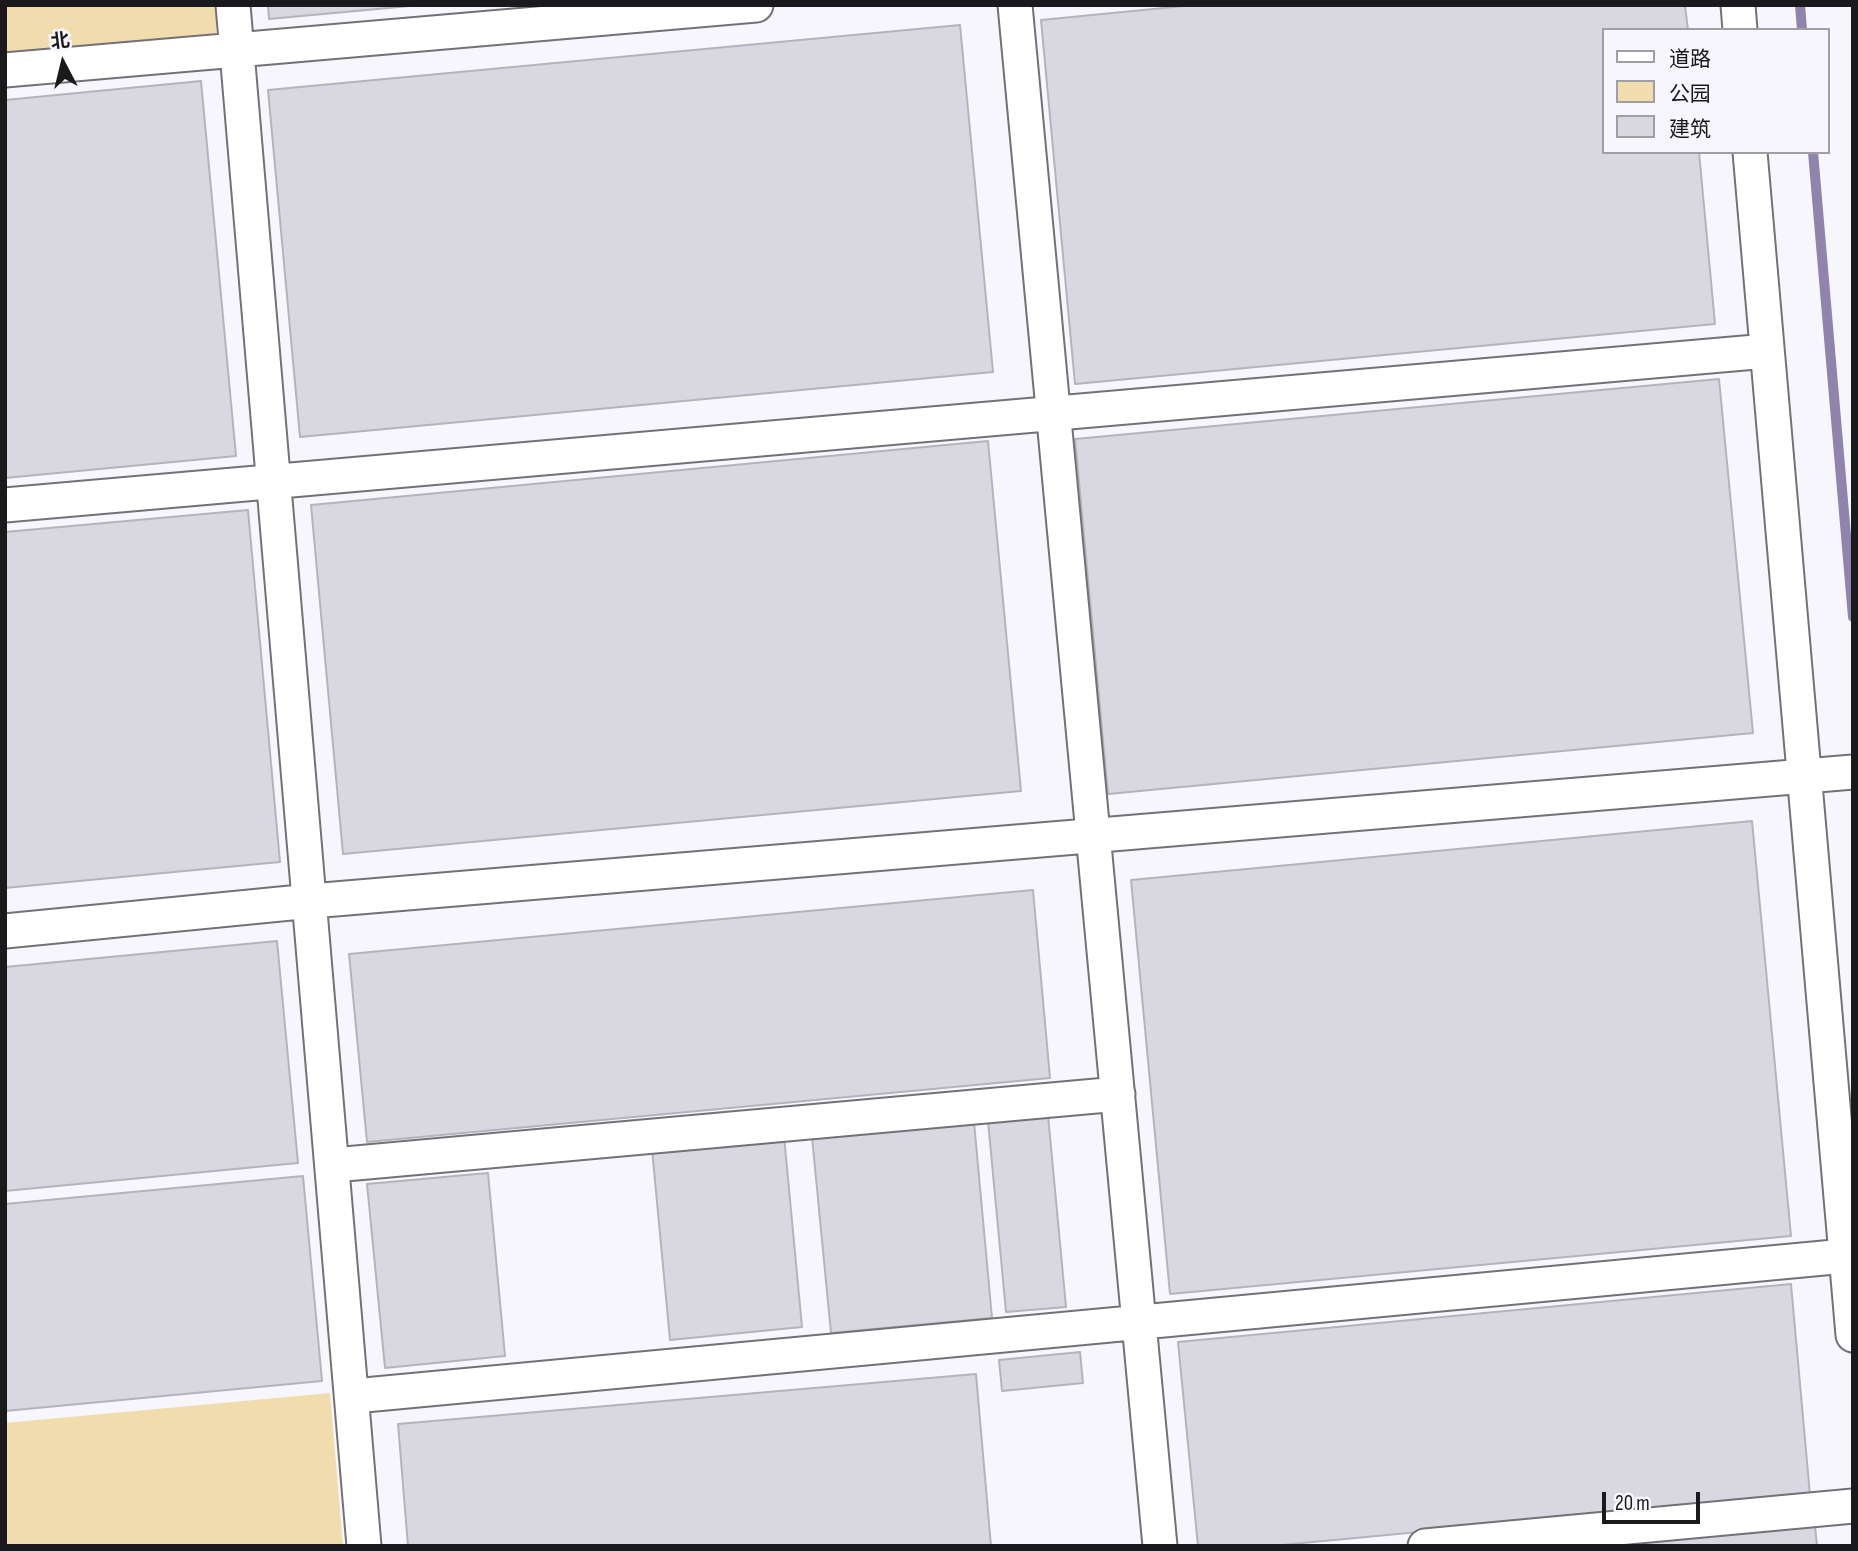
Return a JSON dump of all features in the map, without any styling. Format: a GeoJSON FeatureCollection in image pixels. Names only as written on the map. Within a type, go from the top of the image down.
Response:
{"type":"FeatureCollection","features":[{"type":"Feature","properties":{"kind":"lane"},"geometry":{"type":"LineString","coordinates":[[233,5],[365,1546]]}},
{"type":"Feature","properties":{"kind":"lane"},"geometry":{"type":"LineString","coordinates":[[5,71],[756,5]]}},
{"type":"Feature","properties":{"kind":"lane"},"geometry":{"type":"LineString","coordinates":[[1015,5],[1160,1546]]}},
{"type":"Feature","properties":{"kind":"lane"},"geometry":{"type":"LineString","coordinates":[[1738,5],[1740,28]]}},
{"type":"Feature","properties":{"kind":"lane"},"geometry":{"type":"LineString","coordinates":[[1750,154],[1803,777],[1849,1260],[1853,1335]]}},
{"type":"Feature","properties":{"kind":"lane"},"geometry":{"type":"LineString","coordinates":[[5,505],[1767,351]]}},
{"type":"Feature","properties":{"kind":"lane"},"geometry":{"type":"LineString","coordinates":[[5,931],[311,901],[1851,773]]}},
{"type":"Feature","properties":{"kind":"lane"},"geometry":{"type":"LineString","coordinates":[[334,1165],[1118,1094]]}},
{"type":"Feature","properties":{"kind":"lane"},"geometry":{"type":"LineString","coordinates":[[354,1396],[1139,1322],[1849,1260]]}},
{"type":"Feature","properties":{"kind":"lane"},"geometry":{"type":"LineString","coordinates":[[1425,1546],[1853,1506]]}},
{"type":"Feature","properties":{"kind":"green space"},"geometry":{"type":"Polygon","coordinates":[[[5,5],[216,5],[216,36],[5,59],[5,5]]]}},
{"type":"Feature","properties":{"kind":"green space"},"geometry":{"type":"Polygon","coordinates":[[[330,1393],[343,1546],[5,1546],[5,1423],[330,1393]]]}},
{"type":"Feature","properties":{"kind":"building"},"geometry":{"type":"Polygon","coordinates":[[[268,5],[421,5],[269,19],[268,5]]]}},
{"type":"Feature","properties":{"kind":"building"},"geometry":{"type":"Polygon","coordinates":[[[1194,5],[1685,5],[1688,28],[1602,28],[1602,154],[1699,154],[1715,324],[1075,384],[1041,20],[1194,5]]]}},
{"type":"Feature","properties":{"kind":"building"},"geometry":{"type":"Polygon","coordinates":[[[960,25],[993,372],[300,437],[268,90],[960,25]]]}},
{"type":"Feature","properties":{"kind":"building"},"geometry":{"type":"Polygon","coordinates":[[[201,81],[236,456],[5,478],[5,100],[201,81]]]}},
{"type":"Feature","properties":{"kind":"building"},"geometry":{"type":"Polygon","coordinates":[[[1719,379],[1753,733],[1108,794],[1075,439],[1719,379]]]}},
{"type":"Feature","properties":{"kind":"building"},"geometry":{"type":"Polygon","coordinates":[[[988,441],[1021,791],[343,854],[311,505],[988,441]]]}},
{"type":"Feature","properties":{"kind":"building"},"geometry":{"type":"Polygon","coordinates":[[[248,510],[280,862],[5,888],[5,532],[248,510]]]}},
{"type":"Feature","properties":{"kind":"building"},"geometry":{"type":"Polygon","coordinates":[[[1752,821],[1791,1236],[1170,1294],[1131,880],[1752,821]]]}},
{"type":"Feature","properties":{"kind":"building"},"geometry":{"type":"Polygon","coordinates":[[[1033,890],[1050,1078],[367,1142],[349,954],[1033,890]]]}},
{"type":"Feature","properties":{"kind":"building"},"geometry":{"type":"Polygon","coordinates":[[[277,941],[298,1163],[5,1191],[5,967],[277,941]]]}},
{"type":"Feature","properties":{"kind":"building"},"geometry":{"type":"Polygon","coordinates":[[[1048,1115],[1066,1307],[1006,1312],[988,1121],[1048,1115]]]}},
{"type":"Feature","properties":{"kind":"building"},"geometry":{"type":"Polygon","coordinates":[[[974,1122],[992,1318],[831,1333],[812,1137],[974,1122]]]}},
{"type":"Feature","properties":{"kind":"building"},"geometry":{"type":"Polygon","coordinates":[[[784,1136],[802,1327],[670,1340],[652,1149],[784,1136]]]}},
{"type":"Feature","properties":{"kind":"building"},"geometry":{"type":"Polygon","coordinates":[[[488,1173],[505,1356],[385,1368],[367,1184],[488,1173]]]}},
{"type":"Feature","properties":{"kind":"building"},"geometry":{"type":"Polygon","coordinates":[[[303,1176],[322,1381],[5,1411],[5,1204],[303,1176]]]}},
{"type":"Feature","properties":{"kind":"building"},"geometry":{"type":"Polygon","coordinates":[[[1791,1284],[1810,1495],[1271,1546],[1198,1546],[1178,1342],[1791,1284]]]}},
{"type":"Feature","properties":{"kind":"building"},"geometry":{"type":"Polygon","coordinates":[[[1080,1352],[1083,1383],[1002,1391],[999,1360],[1080,1352]]]}},
{"type":"Feature","properties":{"kind":"building"},"geometry":{"type":"Polygon","coordinates":[[[976,1374],[991,1546],[408,1546],[398,1424],[976,1374]]]}},
{"type":"Feature","properties":{"kind":"building"},"geometry":{"type":"Polygon","coordinates":[[[1814,1516],[1817,1546],[1514,1546],[1814,1516]]]}},
{"type":"Feature","properties":{"kind":"waterway"},"geometry":{"type":"LineString","coordinates":[[1800,5],[1802,28]]}},
{"type":"Feature","properties":{"kind":"waterway"},"geometry":{"type":"LineString","coordinates":[[1813,154],[1853,617]]}}]}
